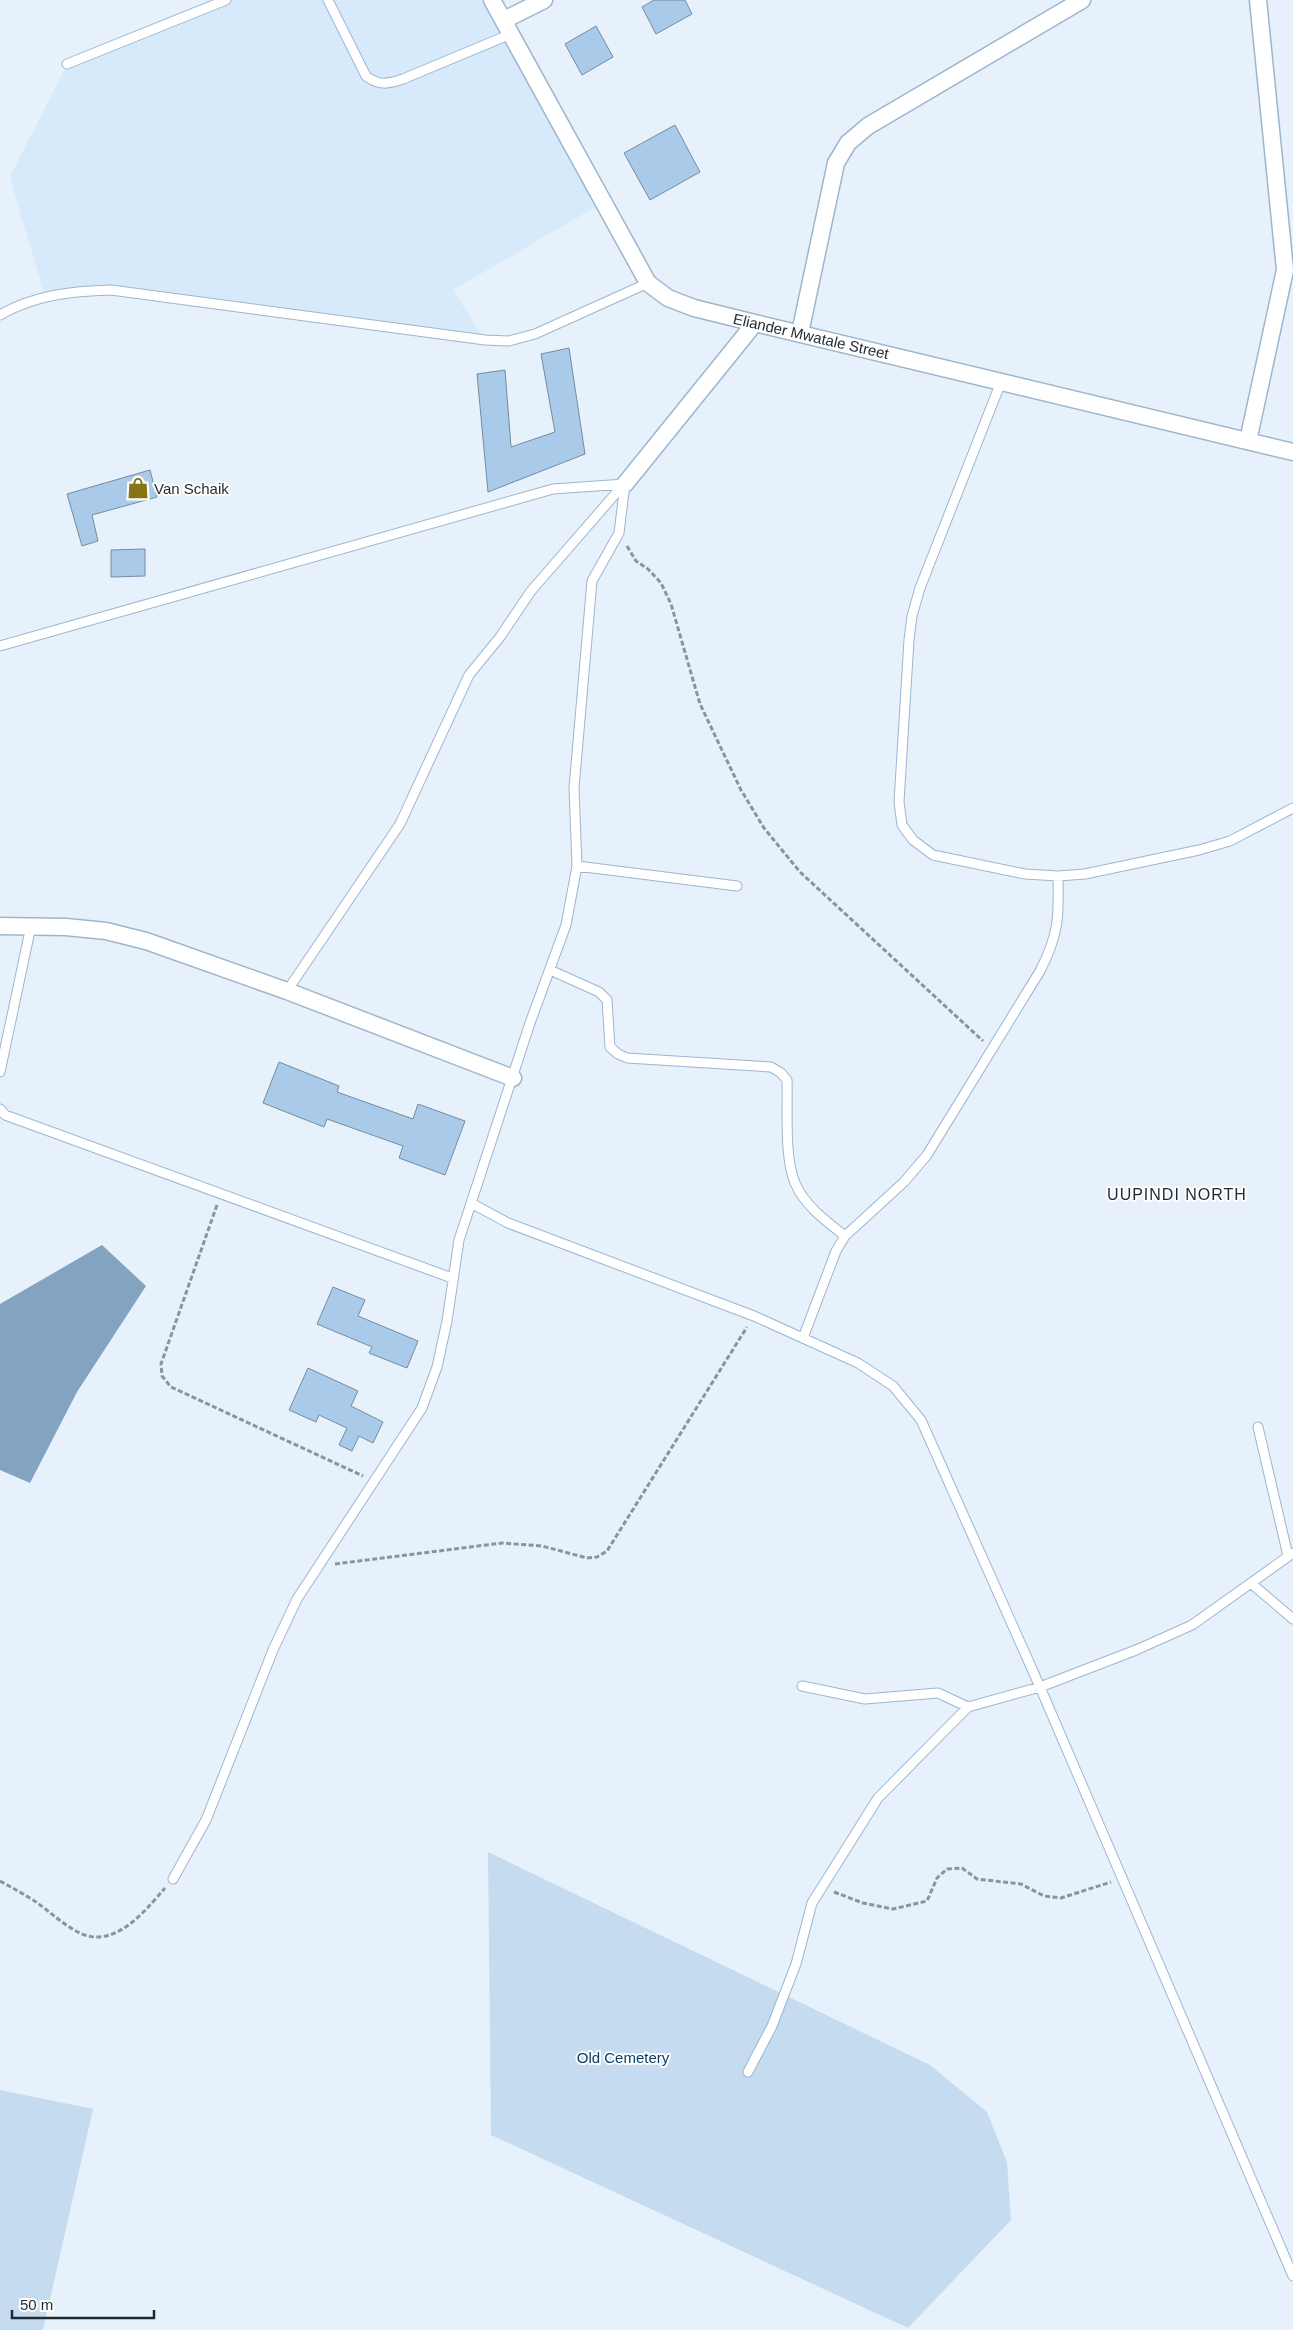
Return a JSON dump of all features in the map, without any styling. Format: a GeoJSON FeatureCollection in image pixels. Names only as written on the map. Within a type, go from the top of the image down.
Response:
{"type":"FeatureCollection","features":[{"type":"Feature","properties":{"kind":"street","name":"Eliander Mwatale Street"},"geometry":{"type":"LineString","coordinates":[[492,0],[648,283],[668,298],[694,308],[1293,452]]}},
{"type":"Feature","properties":{"kind":"street"},"geometry":{"type":"LineString","coordinates":[[508,27],[544,0]]}},
{"type":"Feature","properties":{"kind":"street"},"geometry":{"type":"LineString","coordinates":[[800,333],[836,163],[848,143],[868,126],[1082,0]]}},
{"type":"Feature","properties":{"kind":"street"},"geometry":{"type":"LineString","coordinates":[[1248,441],[1285,270],[1258,0]]}},
{"type":"Feature","properties":{"kind":"street"},"geometry":{"type":"LineString","coordinates":[[624,484],[755,323]]}},
{"type":"Feature","properties":{"kind":"street"},"geometry":{"type":"LineString","coordinates":[[0,926],[106,931],[146,941],[287,991],[513,1078]]}},
{"type":"Feature","properties":{"kind":"lane"},"geometry":{"type":"LineString","coordinates":[[67,64],[226,0]]}},
{"type":"Feature","properties":{"kind":"lane"},"geometry":{"type":"LineString","coordinates":[[328,0],[366,76],[375,83],[387,84],[403,80],[508,27]]}},
{"type":"Feature","properties":{"kind":"lane"},"geometry":{"type":"LineString","coordinates":[[0,314],[45,297],[77,290],[111,290],[485,340],[509,341],[535,334],[648,283]]}},
{"type":"Feature","properties":{"kind":"lane"},"geometry":{"type":"LineString","coordinates":[[1001,382],[948,513],[912,616],[908,640],[899,802],[902,824],[912,840],[932,855],[1025,874],[1058,876],[1085,874],[1200,850],[1230,841],[1293,808]]}},
{"type":"Feature","properties":{"kind":"lane"},"geometry":{"type":"LineString","coordinates":[[173,1879],[206,1820],[273,1650],[297,1599],[422,1408],[436,1367],[447,1321],[459,1240],[566,925],[577,866],[574,788],[592,581],[619,533],[624,484]]}},
{"type":"Feature","properties":{"kind":"lane"},"geometry":{"type":"LineString","coordinates":[[0,646],[553,489],[624,484]]}},
{"type":"Feature","properties":{"kind":"lane"},"geometry":{"type":"LineString","coordinates":[[287,991],[400,824],[469,675],[500,637],[531,591],[624,484]]}},
{"type":"Feature","properties":{"kind":"lane"},"geometry":{"type":"LineString","coordinates":[[577,866],[737,886]]}},
{"type":"Feature","properties":{"kind":"lane"},"geometry":{"type":"LineString","coordinates":[[803,1338],[836,1251],[844,1236],[904,1182],[927,1155],[1052,947],[1059,912],[1058,876]]}},
{"type":"Feature","properties":{"kind":"lane"},"geometry":{"type":"LineString","coordinates":[[0,1072],[30,926]]}},
{"type":"Feature","properties":{"kind":"lane"},"geometry":{"type":"LineString","coordinates":[[550,970],[599,992],[607,1000],[610,1047],[618,1054],[627,1058],[771,1067],[781,1072],[787,1080],[788,1158],[795,1185],[818,1215],[844,1236]]}},
{"type":"Feature","properties":{"kind":"lane"},"geometry":{"type":"LineString","coordinates":[[0,1109],[5,1115],[220,1195],[452,1278]]}},
{"type":"Feature","properties":{"kind":"lane"},"geometry":{"type":"LineString","coordinates":[[471,1203],[508,1222],[548,1239],[754,1316],[858,1363],[893,1386],[921,1420],[1040,1687],[1293,2276]]}},
{"type":"Feature","properties":{"kind":"lane"},"geometry":{"type":"LineString","coordinates":[[748,2072],[772,2026],[796,1964],[812,1903],[878,1798],[968,1707],[1040,1687],[1136,1650],[1192,1625],[1252,1584],[1290,1554],[1258,1427]]}},
{"type":"Feature","properties":{"kind":"lane"},"geometry":{"type":"LineString","coordinates":[[1252,1584],[1293,1619]]}},
{"type":"Feature","properties":{"kind":"lane"},"geometry":{"type":"LineString","coordinates":[[802,1686],[865,1700],[938,1694],[968,1707]]}},
{"type":"Feature","properties":{"kind":"path"},"geometry":{"type":"LineString","coordinates":[[619,533],[636,561],[648,569],[661,583],[671,604],[700,704],[741,790],[764,828],[800,872],[992,1048]]}},
{"type":"Feature","properties":{"kind":"path"},"geometry":{"type":"LineString","coordinates":[[220,1195],[161,1364],[162,1376],[171,1387],[375,1481]]}},
{"type":"Feature","properties":{"kind":"path"},"geometry":{"type":"LineString","coordinates":[[318,1566],[502,1543],[542,1546],[587,1558],[597,1557],[607,1551],[754,1316]]}},
{"type":"Feature","properties":{"kind":"path"},"geometry":{"type":"LineString","coordinates":[[822,1888],[863,1903],[894,1908],[927,1901],[937,1878],[948,1869],[962,1868],[976,1879],[1021,1884],[1044,1896],[1062,1898],[1122,1878]]}},
{"type":"Feature","properties":{"kind":"path"},"geometry":{"type":"LineString","coordinates":[[0,1881],[80,1932],[98,1937],[118,1931],[143,1912],[173,1879]]}},
{"type":"Feature","properties":{"kind":"shaded area"},"geometry":{"type":"Polygon","coordinates":[[[215,0],[492,0],[604,202],[453,290],[485,340],[111,290],[45,297],[10,177],[67,64],[215,0]]]}},
{"type":"Feature","properties":{"kind":"shaded area"},"geometry":{"type":"Polygon","coordinates":[[[102,1245],[146,1286],[77,1392],[30,1483],[0,1470],[0,1304],[102,1245]]]}},
{"type":"Feature","properties":{"kind":"green space","name":"Old Cemetery"},"geometry":{"type":"Polygon","coordinates":[[[488,1852],[930,2065],[987,2112],[1007,2162],[1011,2220],[908,2328],[491,2135],[488,1852]]]}},
{"type":"Feature","properties":{"kind":"green space"},"geometry":{"type":"Polygon","coordinates":[[[0,2090],[93,2109],[43,2330],[0,2330],[0,2090]]]}},
{"type":"Feature","properties":{"kind":"building"},"geometry":{"type":"Polygon","coordinates":[[[654,0],[685,0],[692,14],[656,34],[642,7],[654,0]]]}},
{"type":"Feature","properties":{"kind":"building"},"geometry":{"type":"Polygon","coordinates":[[[596,26],[613,57],[582,75],[565,44],[596,26]]]}},
{"type":"Feature","properties":{"kind":"building"},"geometry":{"type":"Polygon","coordinates":[[[675,125],[700,172],[650,200],[624,153],[675,125]]]}},
{"type":"Feature","properties":{"kind":"building"},"geometry":{"type":"Polygon","coordinates":[[[569,348],[585,454],[488,492],[477,374],[505,370],[511,447],[555,432],[541,354],[569,348]]]}},
{"type":"Feature","properties":{"kind":"building"},"geometry":{"type":"Polygon","coordinates":[[[150,470],[157,497],[92,515],[98,541],[82,546],[67,494],[150,470]]]}},
{"type":"Feature","properties":{"kind":"building"},"geometry":{"type":"Polygon","coordinates":[[[145,549],[145,576],[111,577],[111,550],[145,549]]]}},
{"type":"Feature","properties":{"kind":"building"},"geometry":{"type":"Polygon","coordinates":[[[279,1062],[339,1086],[337,1092],[413,1119],[418,1104],[465,1121],[445,1175],[399,1158],[403,1146],[327,1119],[324,1127],[263,1103],[279,1062]]]}},
{"type":"Feature","properties":{"kind":"building"},"geometry":{"type":"Polygon","coordinates":[[[333,1287],[365,1300],[358,1316],[418,1341],[407,1368],[369,1353],[372,1347],[317,1324],[333,1287]]]}},
{"type":"Feature","properties":{"kind":"building"},"geometry":{"type":"Polygon","coordinates":[[[308,1368],[358,1391],[351,1406],[383,1422],[373,1443],[359,1436],[352,1451],[339,1445],[347,1428],[319,1415],[316,1422],[289,1410],[308,1368]]]}},
{"type":"Feature","properties":{"kind":"place","name":"Van Schaik"},"geometry":{"type":"Point","coordinates":[138,488]}},
{"type":"Feature","properties":{"kind":"district","name":"UUPINDI NORTH"},"geometry":{"type":"Point","coordinates":[1177,1194]}}]}
